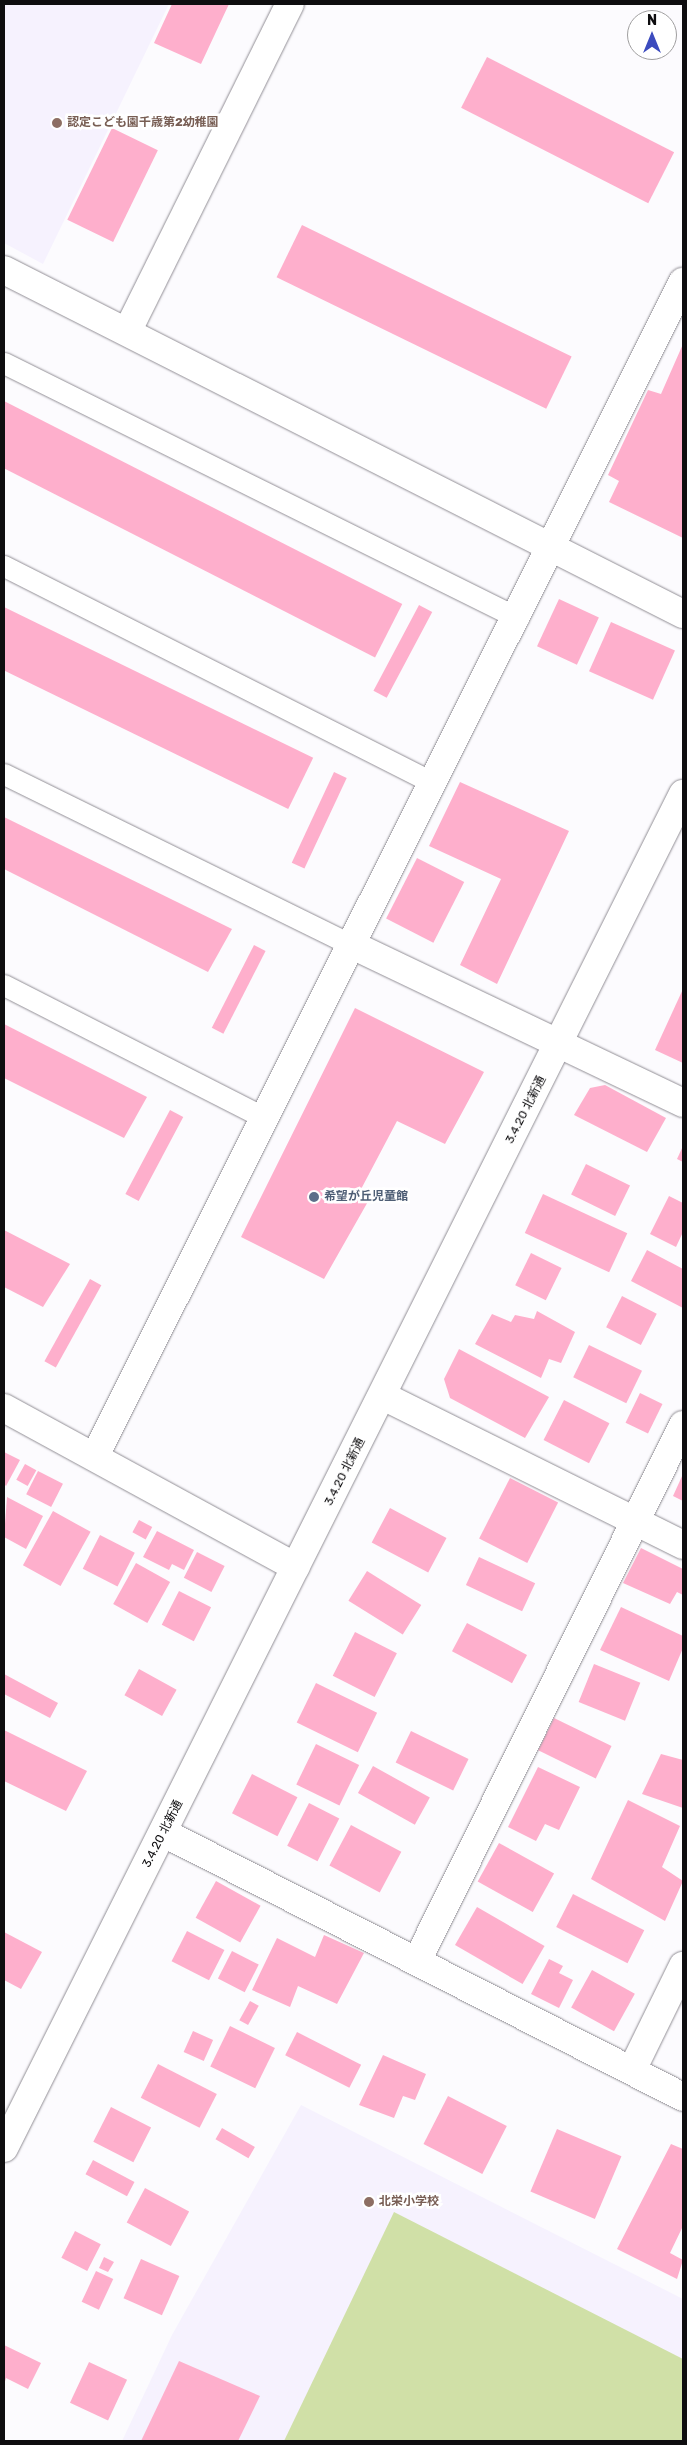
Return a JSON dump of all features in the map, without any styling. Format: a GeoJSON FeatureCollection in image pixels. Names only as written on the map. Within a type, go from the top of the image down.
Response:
{"type":"FeatureCollection","features":[{"type":"Feature","properties":{"kind":"street"},"geometry":{"type":"LineString","coordinates":[[128,330],[290,4]]}},
{"type":"Feature","properties":{"kind":"street"},"geometry":{"type":"LineString","coordinates":[[4,270],[128,330],[683,614]]}},
{"type":"Feature","properties":{"kind":"street"},"geometry":{"type":"LineString","coordinates":[[96,1454],[518,618],[683,282]]}},
{"type":"Feature","properties":{"kind":"street","name":"3.4.20 北新通"},"geometry":{"type":"LineString","coordinates":[[4,2148],[164,1833],[683,794]]}},
{"type":"Feature","properties":{"kind":"street"},"geometry":{"type":"LineString","coordinates":[[352,945],[683,1103]]}},
{"type":"Feature","properties":{"kind":"street"},"geometry":{"type":"LineString","coordinates":[[383,1396],[683,1545]]}},
{"type":"Feature","properties":{"kind":"street"},"geometry":{"type":"LineString","coordinates":[[4,1408],[96,1454],[296,1567]]}},
{"type":"Feature","properties":{"kind":"street"},"geometry":{"type":"LineString","coordinates":[[418,1959],[683,1425]]}},
{"type":"Feature","properties":{"kind":"street"},"geometry":{"type":"LineString","coordinates":[[164,1833],[418,1959],[683,2097]]}},
{"type":"Feature","properties":{"kind":"street"},"geometry":{"type":"LineString","coordinates":[[632,2070],[683,1966]]}},
{"type":"Feature","properties":{"kind":"lane"},"geometry":{"type":"LineString","coordinates":[[4,362],[518,618]]}},
{"type":"Feature","properties":{"kind":"lane"},"geometry":{"type":"LineString","coordinates":[[4,566],[434,783]]}},
{"type":"Feature","properties":{"kind":"lane"},"geometry":{"type":"LineString","coordinates":[[4,774],[352,945]]}},
{"type":"Feature","properties":{"kind":"lane"},"geometry":{"type":"LineString","coordinates":[[4,985],[265,1118]]}},
{"type":"Feature","properties":{"kind":"shaded area","name":"認定こども園千歳第2幼稚園"},"geometry":{"type":"Polygon","coordinates":[[[4,4],[169,4],[43,264],[4,243],[4,4]]]}},
{"type":"Feature","properties":{"kind":"shaded area","name":"北栄小学校"},"geometry":{"type":"Polygon","coordinates":[[[301,2105],[683,2299],[683,2441],[122,2441],[172,2335],[301,2105]]]}},
{"type":"Feature","properties":{"kind":"green space"},"geometry":{"type":"Polygon","coordinates":[[[394,2212],[683,2359],[683,2441],[284,2441],[394,2212]]]}},
{"type":"Feature","properties":{"kind":"building"},"geometry":{"type":"Polygon","coordinates":[[[172,4],[229,4],[201,64],[154,43],[172,4]]]}},
{"type":"Feature","properties":{"kind":"building"},"geometry":{"type":"Polygon","coordinates":[[[487,57],[674,152],[648,203],[461,108],[487,57]]]}},
{"type":"Feature","properties":{"kind":"building"},"geometry":{"type":"Polygon","coordinates":[[[112,128],[158,150],[113,242],[67,220],[112,128]]]}},
{"type":"Feature","properties":{"kind":"building"},"geometry":{"type":"Polygon","coordinates":[[[302,225],[572,357],[546,409],[277,277],[302,225]]]}},
{"type":"Feature","properties":{"kind":"building"},"geometry":{"type":"Polygon","coordinates":[[[683,344],[683,538],[609,502],[619,481],[608,475],[648,390],[661,394],[683,344]]]}},
{"type":"Feature","properties":{"kind":"building"},"geometry":{"type":"Polygon","coordinates":[[[4,401],[402,604],[375,657],[4,468],[4,401]]]}},
{"type":"Feature","properties":{"kind":"building"},"geometry":{"type":"Polygon","coordinates":[[[559,599],[599,618],[577,665],[537,646],[559,599]]]}},
{"type":"Feature","properties":{"kind":"building"},"geometry":{"type":"Polygon","coordinates":[[[419,605],[432,612],[387,698],[373,691],[419,605]]]}},
{"type":"Feature","properties":{"kind":"building"},"geometry":{"type":"Polygon","coordinates":[[[4,607],[313,758],[288,809],[4,670],[4,607]]]}},
{"type":"Feature","properties":{"kind":"building"},"geometry":{"type":"Polygon","coordinates":[[[611,622],[675,650],[653,700],[589,671],[611,622]]]}},
{"type":"Feature","properties":{"kind":"building"},"geometry":{"type":"Polygon","coordinates":[[[334,772],[347,778],[304,869],[292,863],[334,772]]]}},
{"type":"Feature","properties":{"kind":"building"},"geometry":{"type":"Polygon","coordinates":[[[460,782],[569,831],[497,984],[460,965],[501,879],[429,846],[460,782]]]}},
{"type":"Feature","properties":{"kind":"building"},"geometry":{"type":"Polygon","coordinates":[[[4,817],[232,929],[208,972],[4,869],[4,817]]]}},
{"type":"Feature","properties":{"kind":"building"},"geometry":{"type":"Polygon","coordinates":[[[417,858],[464,882],[433,943],[386,919],[417,858]]]}},
{"type":"Feature","properties":{"kind":"building"},"geometry":{"type":"Polygon","coordinates":[[[254,945],[266,951],[223,1034],[212,1028],[254,945]]]}},
{"type":"Feature","properties":{"kind":"building"},"geometry":{"type":"Polygon","coordinates":[[[683,989],[683,1063],[655,1050],[683,989]]]}},
{"type":"Feature","properties":{"kind":"building"},"geometry":{"type":"Polygon","coordinates":[[[355,1008],[484,1072],[445,1144],[397,1121],[359,1193],[370,1198],[324,1279],[241,1237],[355,1008]]]}},
{"type":"Feature","properties":{"kind":"building"},"geometry":{"type":"Polygon","coordinates":[[[4,1024],[147,1097],[124,1138],[4,1078],[4,1024]]]}},
{"type":"Feature","properties":{"kind":"building"},"geometry":{"type":"Polygon","coordinates":[[[605,1085],[666,1118],[647,1152],[574,1115],[590,1088],[605,1085]]]}},
{"type":"Feature","properties":{"kind":"building"},"geometry":{"type":"Polygon","coordinates":[[[170,1110],[183,1117],[139,1201],[125,1194],[170,1110]]]}},
{"type":"Feature","properties":{"kind":"building"},"geometry":{"type":"Polygon","coordinates":[[[683,1146],[683,1162],[677,1159],[683,1146]]]}},
{"type":"Feature","properties":{"kind":"building"},"geometry":{"type":"Polygon","coordinates":[[[586,1164],[630,1185],[615,1216],[571,1195],[586,1164]]]}},
{"type":"Feature","properties":{"kind":"building"},"geometry":{"type":"Polygon","coordinates":[[[543,1194],[627,1233],[609,1272],[525,1233],[543,1194]]]}},
{"type":"Feature","properties":{"kind":"building"},"geometry":{"type":"Polygon","coordinates":[[[669,1196],[683,1203],[683,1232],[676,1247],[650,1234],[669,1196]]]}},
{"type":"Feature","properties":{"kind":"building"},"geometry":{"type":"Polygon","coordinates":[[[4,1230],[70,1264],[43,1307],[4,1287],[4,1230]]]}},
{"type":"Feature","properties":{"kind":"building"},"geometry":{"type":"Polygon","coordinates":[[[647,1250],[683,1269],[683,1308],[631,1281],[647,1250]]]}},
{"type":"Feature","properties":{"kind":"building"},"geometry":{"type":"Polygon","coordinates":[[[531,1253],[562,1268],[546,1300],[515,1285],[531,1253]]]}},
{"type":"Feature","properties":{"kind":"building"},"geometry":{"type":"Polygon","coordinates":[[[90,1279],[101,1285],[56,1368],[44,1361],[90,1279]]]}},
{"type":"Feature","properties":{"kind":"building"},"geometry":{"type":"Polygon","coordinates":[[[622,1296],[657,1314],[641,1345],[606,1327],[622,1296]]]}},
{"type":"Feature","properties":{"kind":"building"},"geometry":{"type":"Polygon","coordinates":[[[537,1311],[575,1332],[561,1363],[549,1359],[541,1378],[475,1344],[492,1314],[511,1322],[515,1315],[534,1319],[537,1311]]]}},
{"type":"Feature","properties":{"kind":"building"},"geometry":{"type":"Polygon","coordinates":[[[589,1345],[642,1371],[626,1403],[573,1377],[589,1345]]]}},
{"type":"Feature","properties":{"kind":"building"},"geometry":{"type":"Polygon","coordinates":[[[459,1349],[549,1397],[525,1438],[450,1398],[444,1379],[459,1349]]]}},
{"type":"Feature","properties":{"kind":"building"},"geometry":{"type":"Polygon","coordinates":[[[640,1393],[662,1404],[648,1434],[626,1423],[640,1393]]]}},
{"type":"Feature","properties":{"kind":"building"},"geometry":{"type":"Polygon","coordinates":[[[564,1400],[609,1423],[589,1463],[544,1440],[564,1400]]]}},
{"type":"Feature","properties":{"kind":"building"},"geometry":{"type":"Polygon","coordinates":[[[4,1452],[20,1460],[6,1486],[4,1484],[4,1452]]]}},
{"type":"Feature","properties":{"kind":"building"},"geometry":{"type":"Polygon","coordinates":[[[25,1464],[36,1470],[28,1486],[16,1480],[25,1464]]]}},
{"type":"Feature","properties":{"kind":"building"},"geometry":{"type":"Polygon","coordinates":[[[38,1471],[63,1484],[51,1507],[26,1494],[38,1471]]]}},
{"type":"Feature","properties":{"kind":"building"},"geometry":{"type":"Polygon","coordinates":[[[683,1474],[683,1501],[673,1496],[683,1474]]]}},
{"type":"Feature","properties":{"kind":"building"},"geometry":{"type":"Polygon","coordinates":[[[510,1478],[558,1503],[527,1563],[479,1539],[510,1478]]]}},
{"type":"Feature","properties":{"kind":"building"},"geometry":{"type":"Polygon","coordinates":[[[7,1497],[43,1516],[26,1549],[4,1537],[7,1497]]]}},
{"type":"Feature","properties":{"kind":"building"},"geometry":{"type":"Polygon","coordinates":[[[390,1508],[447,1538],[428,1572],[372,1542],[390,1508]]]}},
{"type":"Feature","properties":{"kind":"building"},"geometry":{"type":"Polygon","coordinates":[[[53,1511],[91,1532],[61,1586],[23,1565],[53,1511]]]}},
{"type":"Feature","properties":{"kind":"building"},"geometry":{"type":"Polygon","coordinates":[[[139,1520],[152,1527],[146,1539],[132,1532],[139,1520]]]}},
{"type":"Feature","properties":{"kind":"building"},"geometry":{"type":"Polygon","coordinates":[[[157,1531],[194,1550],[184,1570],[172,1564],[169,1570],[143,1557],[157,1531]]]}},
{"type":"Feature","properties":{"kind":"building"},"geometry":{"type":"Polygon","coordinates":[[[100,1535],[135,1553],[117,1587],[83,1569],[100,1535]]]}},
{"type":"Feature","properties":{"kind":"building"},"geometry":{"type":"Polygon","coordinates":[[[641,1548],[683,1569],[683,1595],[677,1592],[670,1604],[623,1583],[641,1548]]]}},
{"type":"Feature","properties":{"kind":"building"},"geometry":{"type":"Polygon","coordinates":[[[197,1552],[225,1566],[211,1592],[184,1578],[197,1552]]]}},
{"type":"Feature","properties":{"kind":"building"},"geometry":{"type":"Polygon","coordinates":[[[479,1557],[535,1583],[522,1611],[466,1585],[479,1557]]]}},
{"type":"Feature","properties":{"kind":"building"},"geometry":{"type":"Polygon","coordinates":[[[136,1563],[170,1582],[147,1623],[113,1604],[136,1563]]]}},
{"type":"Feature","properties":{"kind":"building"},"geometry":{"type":"Polygon","coordinates":[[[367,1571],[421,1605],[403,1635],[348,1601],[367,1571]]]}},
{"type":"Feature","properties":{"kind":"building"},"geometry":{"type":"Polygon","coordinates":[[[179,1591],[211,1607],[194,1641],[162,1625],[179,1591]]]}},
{"type":"Feature","properties":{"kind":"building"},"geometry":{"type":"Polygon","coordinates":[[[621,1607],[683,1636],[683,1648],[669,1681],[600,1650],[621,1607]]]}},
{"type":"Feature","properties":{"kind":"building"},"geometry":{"type":"Polygon","coordinates":[[[467,1623],[527,1655],[512,1683],[452,1651],[467,1623]]]}},
{"type":"Feature","properties":{"kind":"building"},"geometry":{"type":"Polygon","coordinates":[[[355,1632],[397,1653],[375,1697],[333,1676],[355,1632]]]}},
{"type":"Feature","properties":{"kind":"building"},"geometry":{"type":"Polygon","coordinates":[[[594,1664],[640,1683],[625,1721],[579,1702],[594,1664]]]}},
{"type":"Feature","properties":{"kind":"building"},"geometry":{"type":"Polygon","coordinates":[[[139,1669],[177,1690],[162,1716],[124,1695],[139,1669]]]}},
{"type":"Feature","properties":{"kind":"building"},"geometry":{"type":"Polygon","coordinates":[[[4,1674],[58,1703],[50,1718],[4,1694],[4,1674]]]}},
{"type":"Feature","properties":{"kind":"building"},"geometry":{"type":"Polygon","coordinates":[[[316,1683],[377,1713],[358,1752],[297,1723],[316,1683]]]}},
{"type":"Feature","properties":{"kind":"building"},"geometry":{"type":"Polygon","coordinates":[[[554,1718],[612,1746],[596,1778],[538,1750],[554,1718]]]}},
{"type":"Feature","properties":{"kind":"building"},"geometry":{"type":"Polygon","coordinates":[[[4,1730],[87,1771],[66,1811],[4,1781],[4,1730]]]}},
{"type":"Feature","properties":{"kind":"building"},"geometry":{"type":"Polygon","coordinates":[[[411,1731],[469,1759],[453,1791],[396,1762],[411,1731]]]}},
{"type":"Feature","properties":{"kind":"building"},"geometry":{"type":"Polygon","coordinates":[[[316,1744],[359,1765],[339,1805],[296,1784],[316,1744]]]}},
{"type":"Feature","properties":{"kind":"building"},"geometry":{"type":"Polygon","coordinates":[[[661,1754],[683,1760],[683,1808],[642,1794],[661,1754]]]}},
{"type":"Feature","properties":{"kind":"building"},"geometry":{"type":"Polygon","coordinates":[[[373,1766],[430,1798],[415,1825],[358,1793],[373,1766]]]}},
{"type":"Feature","properties":{"kind":"building"},"geometry":{"type":"Polygon","coordinates":[[[538,1767],[580,1787],[559,1830],[545,1824],[536,1841],[508,1827],[538,1767]]]}},
{"type":"Feature","properties":{"kind":"building"},"geometry":{"type":"Polygon","coordinates":[[[252,1774],[297,1797],[277,1836],[232,1813],[252,1774]]]}},
{"type":"Feature","properties":{"kind":"building"},"geometry":{"type":"Polygon","coordinates":[[[628,1800],[680,1826],[662,1867],[683,1881],[665,1921],[591,1879],[628,1800]]]}},
{"type":"Feature","properties":{"kind":"building"},"geometry":{"type":"Polygon","coordinates":[[[309,1803],[339,1818],[318,1861],[287,1846],[309,1803]]]}},
{"type":"Feature","properties":{"kind":"building"},"geometry":{"type":"Polygon","coordinates":[[[351,1825],[401,1852],[380,1892],[329,1866],[351,1825]]]}},
{"type":"Feature","properties":{"kind":"building"},"geometry":{"type":"Polygon","coordinates":[[[499,1843],[554,1874],[533,1912],[478,1881],[499,1843]]]}},
{"type":"Feature","properties":{"kind":"building"},"geometry":{"type":"Polygon","coordinates":[[[216,1881],[261,1906],[240,1942],[196,1918],[216,1881]]]}},
{"type":"Feature","properties":{"kind":"building"},"geometry":{"type":"Polygon","coordinates":[[[573,1894],[644,1930],[627,1963],[556,1927],[573,1894]]]}},
{"type":"Feature","properties":{"kind":"building"},"geometry":{"type":"Polygon","coordinates":[[[477,1907],[545,1946],[523,1984],[455,1945],[477,1907]]]}},
{"type":"Feature","properties":{"kind":"building"},"geometry":{"type":"Polygon","coordinates":[[[187,1931],[224,1950],[209,1980],[172,1961],[187,1931]]]}},
{"type":"Feature","properties":{"kind":"building"},"geometry":{"type":"Polygon","coordinates":[[[4,1932],[42,1952],[21,1989],[4,1980],[4,1932]]]}},
{"type":"Feature","properties":{"kind":"building"},"geometry":{"type":"Polygon","coordinates":[[[324,1935],[364,1953],[337,2004],[298,1986],[290,2007],[252,1990],[277,1938],[315,1957],[324,1935]]]}},
{"type":"Feature","properties":{"kind":"building"},"geometry":{"type":"Polygon","coordinates":[[[232,1951],[259,1965],[245,1992],[218,1979],[232,1951]]]}},
{"type":"Feature","properties":{"kind":"building"},"geometry":{"type":"Polygon","coordinates":[[[549,1959],[563,1966],[559,1973],[573,1980],[559,2008],[531,1994],[549,1959]]]}},
{"type":"Feature","properties":{"kind":"building"},"geometry":{"type":"Polygon","coordinates":[[[592,1970],[635,1994],[614,2031],[571,2008],[592,1970]]]}},
{"type":"Feature","properties":{"kind":"building"},"geometry":{"type":"Polygon","coordinates":[[[250,2001],[259,2006],[248,2025],[239,2020],[250,2001]]]}},
{"type":"Feature","properties":{"kind":"building"},"geometry":{"type":"Polygon","coordinates":[[[230,2026],[275,2048],[255,2088],[210,2066],[230,2026]]]}},
{"type":"Feature","properties":{"kind":"building"},"geometry":{"type":"Polygon","coordinates":[[[193,2031],[213,2040],[204,2061],[184,2052],[193,2031]]]}},
{"type":"Feature","properties":{"kind":"building"},"geometry":{"type":"Polygon","coordinates":[[[297,2032],[361,2065],[349,2088],[285,2055],[297,2032]]]}},
{"type":"Feature","properties":{"kind":"building"},"geometry":{"type":"Polygon","coordinates":[[[383,2055],[426,2074],[415,2100],[403,2096],[394,2118],[359,2105],[383,2055]]]}},
{"type":"Feature","properties":{"kind":"building"},"geometry":{"type":"Polygon","coordinates":[[[158,2064],[217,2094],[200,2128],[141,2098],[158,2064]]]}},
{"type":"Feature","properties":{"kind":"building"},"geometry":{"type":"Polygon","coordinates":[[[448,2096],[507,2126],[482,2174],[423,2144],[448,2096]]]}},
{"type":"Feature","properties":{"kind":"building"},"geometry":{"type":"Polygon","coordinates":[[[111,2107],[151,2127],[133,2162],[93,2142],[111,2107]]]}},
{"type":"Feature","properties":{"kind":"building"},"geometry":{"type":"Polygon","coordinates":[[[222,2128],[255,2147],[248,2158],[216,2139],[222,2128]]]}},
{"type":"Feature","properties":{"kind":"building"},"geometry":{"type":"Polygon","coordinates":[[[557,2129],[621,2156],[595,2219],[530,2192],[557,2129]]]}},
{"type":"Feature","properties":{"kind":"building"},"geometry":{"type":"Polygon","coordinates":[[[671,2144],[683,2149],[683,2226],[670,2253],[683,2260],[677,2279],[617,2249],[671,2144]]]}},
{"type":"Feature","properties":{"kind":"building"},"geometry":{"type":"Polygon","coordinates":[[[93,2160],[134,2182],[127,2196],[85,2174],[93,2160]]]}},
{"type":"Feature","properties":{"kind":"building"},"geometry":{"type":"Polygon","coordinates":[[[145,2188],[189,2211],[171,2246],[127,2222],[145,2188]]]}},
{"type":"Feature","properties":{"kind":"building"},"geometry":{"type":"Polygon","coordinates":[[[75,2231],[101,2244],[87,2271],[61,2258],[75,2231]]]}},
{"type":"Feature","properties":{"kind":"building"},"geometry":{"type":"Polygon","coordinates":[[[104,2257],[114,2262],[108,2272],[99,2268],[104,2257]]]}},
{"type":"Feature","properties":{"kind":"building"},"geometry":{"type":"Polygon","coordinates":[[[141,2259],[179,2276],[162,2315],[124,2298],[141,2259]]]}},
{"type":"Feature","properties":{"kind":"building"},"geometry":{"type":"Polygon","coordinates":[[[96,2271],[113,2279],[99,2310],[82,2302],[96,2271]]]}},
{"type":"Feature","properties":{"kind":"building"},"geometry":{"type":"Polygon","coordinates":[[[4,2345],[41,2363],[28,2389],[6,2378],[4,2385],[4,2345]]]}},
{"type":"Feature","properties":{"kind":"building"},"geometry":{"type":"Polygon","coordinates":[[[179,2361],[260,2396],[238,2441],[141,2441],[179,2361]]]}},
{"type":"Feature","properties":{"kind":"building"},"geometry":{"type":"Polygon","coordinates":[[[89,2362],[127,2380],[108,2421],[70,2403],[89,2362]]]}},
{"type":"Feature","properties":{"kind":"place","name":"認定こども園千歳第2幼稚園"},"geometry":{"type":"Point","coordinates":[57,123]}},
{"type":"Feature","properties":{"kind":"place","name":"希望が丘児童館"},"geometry":{"type":"Point","coordinates":[314,1197]}},
{"type":"Feature","properties":{"kind":"place","name":"北栄小学校"},"geometry":{"type":"Point","coordinates":[369,2202]}}]}
